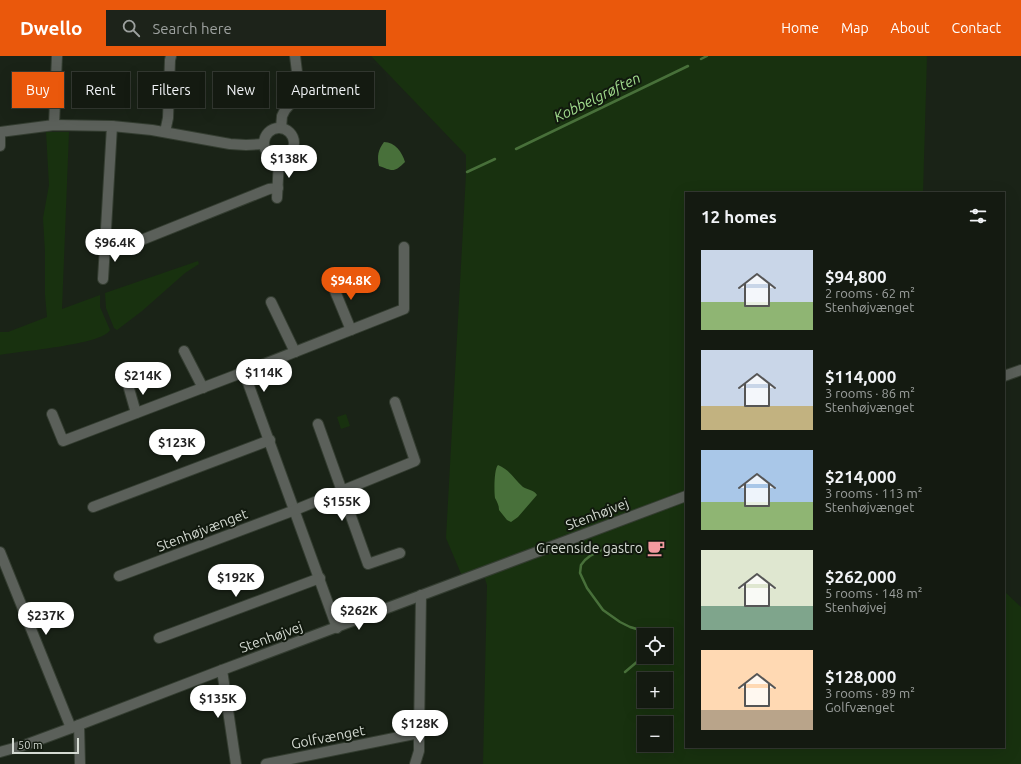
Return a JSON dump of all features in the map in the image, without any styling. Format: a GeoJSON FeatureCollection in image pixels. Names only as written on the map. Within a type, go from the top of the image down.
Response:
{"type":"FeatureCollection","features":[{"type":"Feature","properties":{"kind":"street"},"geometry":{"type":"LineString","coordinates":[[54,125],[57,56]]}},
{"type":"Feature","properties":{"kind":"street"},"geometry":{"type":"LineString","coordinates":[[165,132],[168,118],[171,56]]}},
{"type":"Feature","properties":{"kind":"street"},"geometry":{"type":"LineString","coordinates":[[281,128],[282,116],[296,97],[299,88],[295,56]]}},
{"type":"Feature","properties":{"kind":"street"},"geometry":{"type":"LineString","coordinates":[[0,146],[0,132],[54,125],[112,126],[165,132],[230,144],[264,144]]}},
{"type":"Feature","properties":{"kind":"street"},"geometry":{"type":"LineString","coordinates":[[103,279],[112,126]]}},
{"type":"Feature","properties":{"kind":"street"},"geometry":{"type":"LineString","coordinates":[[281,128],[290,133],[295,144],[291,153],[284,158],[279,159],[274,158],[268,153],[264,144],[264,138],[270,130],[281,128]]}},
{"type":"Feature","properties":{"kind":"street"},"geometry":{"type":"LineString","coordinates":[[105,246],[119,249],[269,189],[277,193],[279,159]]}},
{"type":"Feature","properties":{"kind":"street"},"geometry":{"type":"LineString","coordinates":[[52,414],[63,442],[404,309],[404,246]]}},
{"type":"Feature","properties":{"kind":"street"},"geometry":{"type":"LineString","coordinates":[[330,279],[351,330]]}},
{"type":"Feature","properties":{"kind":"street"},"geometry":{"type":"LineString","coordinates":[[272,302],[295,352]]}},
{"type":"Feature","properties":{"kind":"street"},"geometry":{"type":"LineString","coordinates":[[184,351],[203,388]]}},
{"type":"Feature","properties":{"kind":"street"},"geometry":{"type":"LineString","coordinates":[[1005,376],[1021,370]]}},
{"type":"Feature","properties":{"kind":"street"},"geometry":{"type":"LineString","coordinates":[[244,372],[270,440],[337,628]]}},
{"type":"Feature","properties":{"kind":"street"},"geometry":{"type":"LineString","coordinates":[[128,385],[136,413]]}},
{"type":"Feature","properties":{"kind":"street","name":"Stenhøjvænget"},"geometry":{"type":"LineString","coordinates":[[119,576],[295,510],[415,462],[395,402]]}},
{"type":"Feature","properties":{"kind":"street"},"geometry":{"type":"LineString","coordinates":[[318,424],[368,564],[400,553]]}},
{"type":"Feature","properties":{"kind":"street"},"geometry":{"type":"LineString","coordinates":[[93,507],[270,440]]}},
{"type":"Feature","properties":{"kind":"street","name":"Stenhøjvej"},"geometry":{"type":"LineString","coordinates":[[0,752],[25,745],[75,727],[222,670],[685,496]]}},
{"type":"Feature","properties":{"kind":"street"},"geometry":{"type":"LineString","coordinates":[[0,552],[75,727],[80,764]]}},
{"type":"Feature","properties":{"kind":"street"},"geometry":{"type":"LineString","coordinates":[[158,638],[320,578]]}},
{"type":"Feature","properties":{"kind":"street"},"geometry":{"type":"LineString","coordinates":[[415,764],[419,751],[421,595]]}},
{"type":"Feature","properties":{"kind":"street"},"geometry":{"type":"LineString","coordinates":[[222,670],[236,764]]}},
{"type":"Feature","properties":{"kind":"street","name":"Golfvænget"},"geometry":{"type":"LineString","coordinates":[[266,764],[419,733]]}},
{"type":"Feature","properties":{"kind":"shaded area"},"geometry":{"type":"Polygon","coordinates":[[[371,56],[927,56],[923,192],[685,192],[685,748],[1005,748],[1005,592],[1021,607],[1021,764],[483,764],[487,585],[482,570],[462,576],[446,538],[466,155],[371,56]]]}},
{"type":"Feature","properties":{"kind":"shaded area"},"geometry":{"type":"Polygon","coordinates":[[[46,132],[69,132],[62,309],[100,295],[100,307],[110,330],[104,335],[92,340],[59,347],[0,355],[0,332],[8,332],[47,317],[43,218],[49,185],[46,132]]]}},
{"type":"Feature","properties":{"kind":"shaded area"},"geometry":{"type":"Polygon","coordinates":[[[384,142],[388,142],[395,146],[404,158],[405,162],[396,169],[390,170],[379,166],[378,153],[384,142]]]}},
{"type":"Feature","properties":{"kind":"shaded area"},"geometry":{"type":"Polygon","coordinates":[[[198,261],[199,264],[185,273],[142,311],[117,330],[114,328],[106,308],[105,293],[198,261]]]}},
{"type":"Feature","properties":{"kind":"shaded area"},"geometry":{"type":"Polygon","coordinates":[[[346,414],[350,426],[341,429],[337,417],[346,414]]]}},
{"type":"Feature","properties":{"kind":"shaded area"},"geometry":{"type":"Polygon","coordinates":[[[498,465],[509,472],[523,487],[533,491],[537,495],[518,517],[511,522],[507,520],[499,510],[495,498],[495,475],[498,465]]]}},
{"type":"Feature","properties":{"kind":"waterway","name":"Kobbelgrøften"},"geometry":{"type":"LineString","coordinates":[[701,59],[707,56]]}},
{"type":"Feature","properties":{"kind":"waterway","name":"Kobbelgrøften"},"geometry":{"type":"LineString","coordinates":[[516,149],[688,66]]}},
{"type":"Feature","properties":{"kind":"waterway","name":"Kobbelgrøften"},"geometry":{"type":"LineString","coordinates":[[467,172],[495,159]]}},
{"type":"Feature","properties":{"kind":"waterway"},"geometry":{"type":"LineString","coordinates":[[609,546],[585,560],[581,565],[580,573],[587,588],[603,610],[620,622],[637,629]]}},
{"type":"Feature","properties":{"kind":"waterway"},"geometry":{"type":"LineString","coordinates":[[625,672],[637,662]]}},
{"type":"Feature","properties":{"kind":"place","name":"Greenside gastro"},"geometry":{"type":"Point","coordinates":[656,548]}}]}
